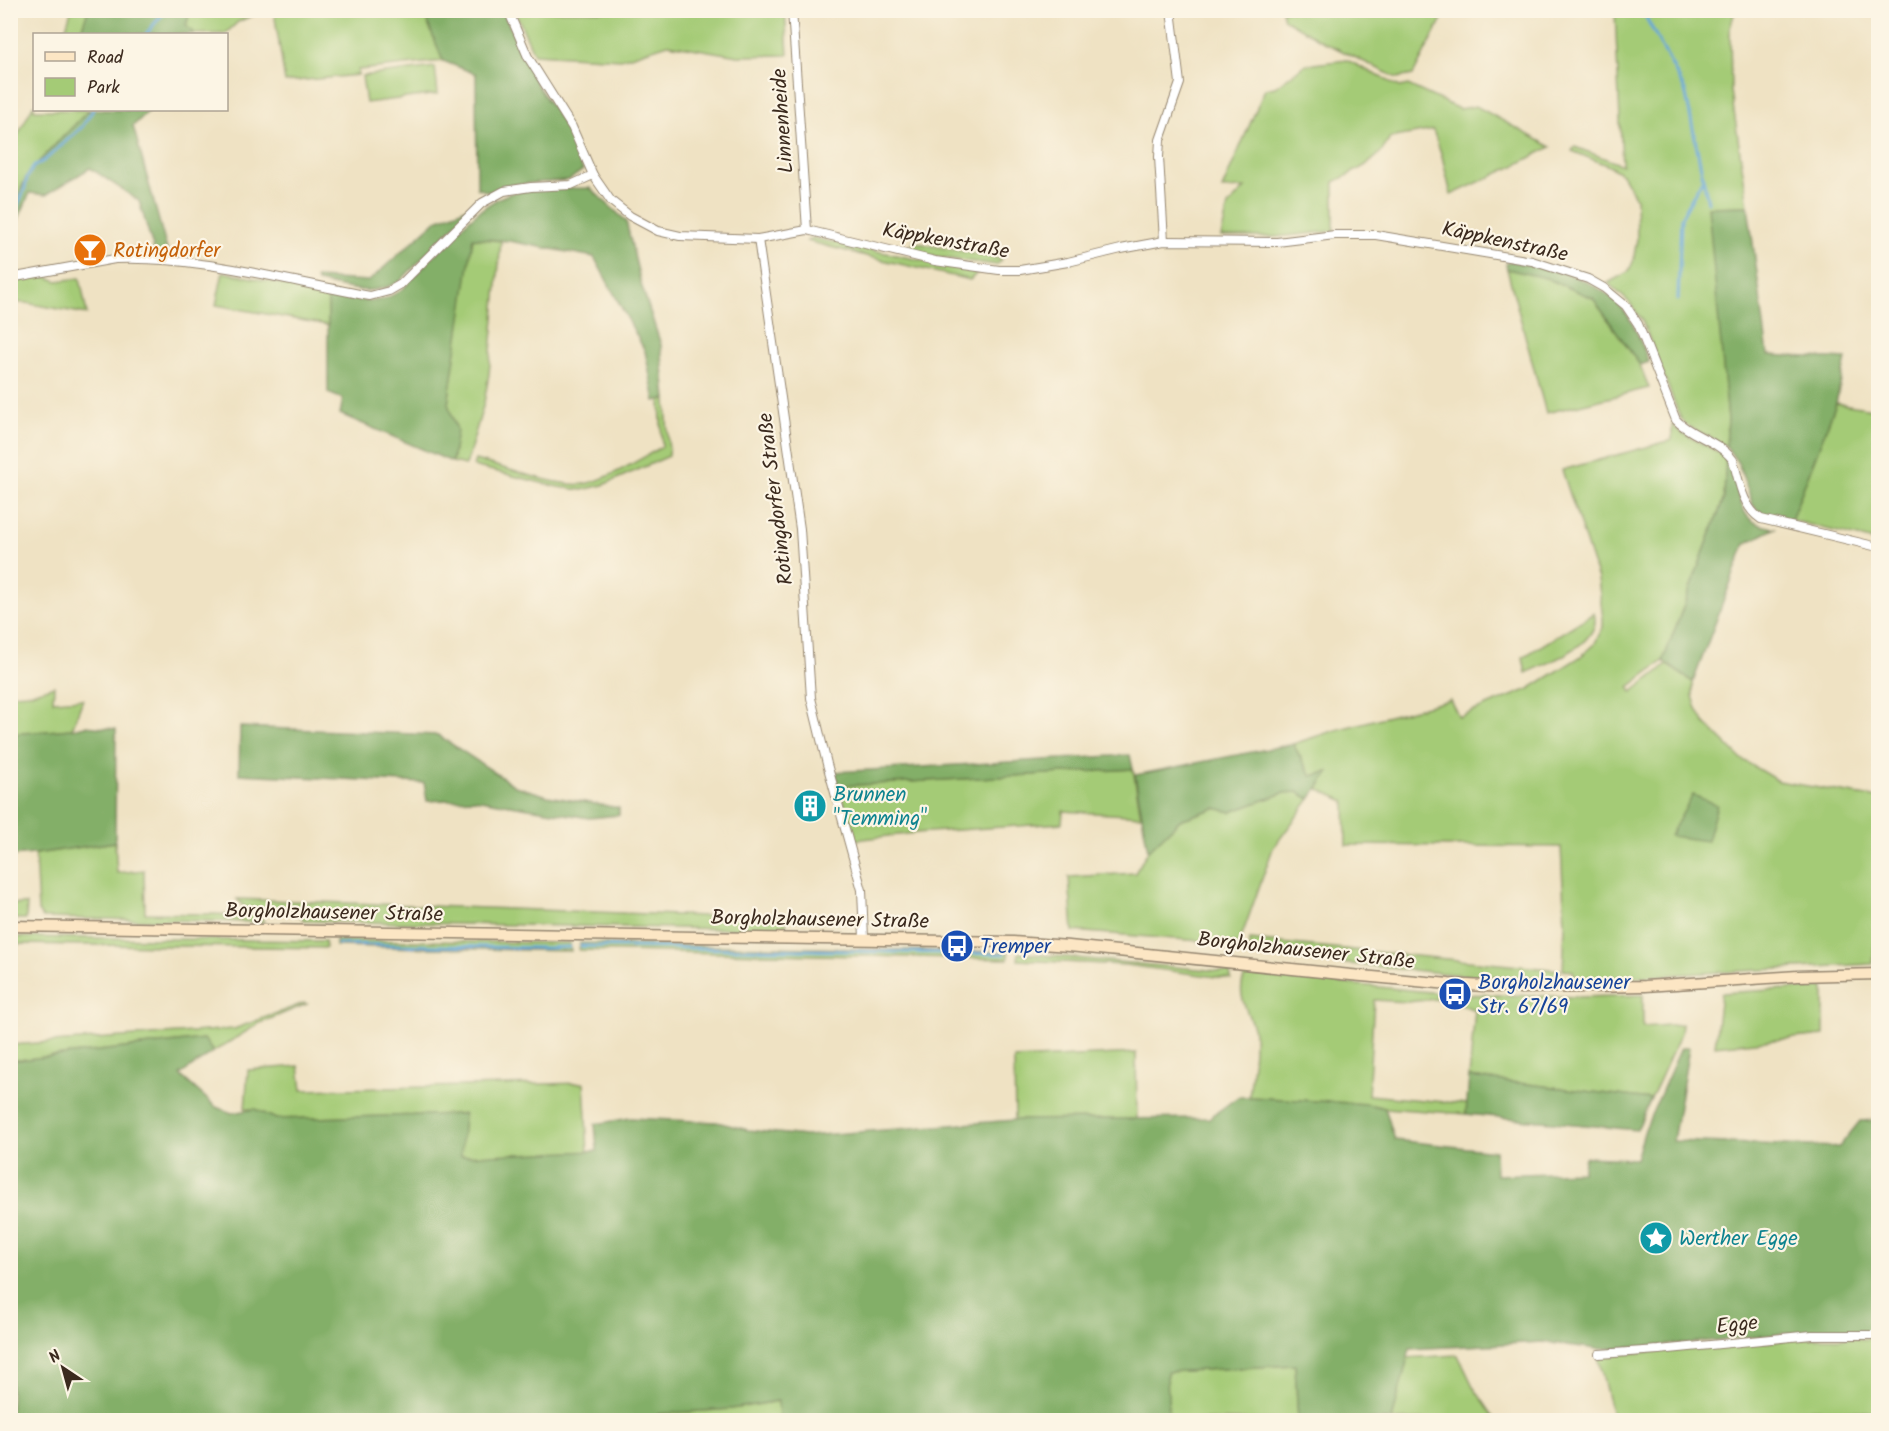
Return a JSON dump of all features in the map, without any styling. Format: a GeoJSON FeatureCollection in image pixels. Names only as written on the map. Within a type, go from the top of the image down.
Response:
{"type":"FeatureCollection","features":[{"type":"Feature","properties":{"kind":"main road","name":"Borgholzhausener Straße"},"geometry":{"type":"LineString","coordinates":[[10,927],[1013,942],[1449,984],[1521,988],[1645,986],[1797,976],[1878,974]]}},
{"type":"Feature","properties":{"kind":"street"},"geometry":{"type":"LineString","coordinates":[[508,10],[528,57],[572,128],[593,175],[612,201],[630,216],[658,231],[680,236],[758,239]]}},
{"type":"Feature","properties":{"kind":"street","name":"Linnenheide"},"geometry":{"type":"LineString","coordinates":[[792,10],[807,230]]}},
{"type":"Feature","properties":{"kind":"street"},"geometry":{"type":"LineString","coordinates":[[1164,241],[1160,140],[1180,83],[1170,10]]}},
{"type":"Feature","properties":{"kind":"street"},"geometry":{"type":"LineString","coordinates":[[10,278],[132,258],[224,267],[370,296],[388,291],[401,284],[478,205],[504,191],[571,185],[593,175]]}},
{"type":"Feature","properties":{"kind":"street","name":"Käppkenstraße"},"geometry":{"type":"LineString","coordinates":[[758,239],[807,230],[935,261],[999,270],[1020,270],[1068,262],[1164,241],[1277,242],[1335,235],[1376,235],[1532,261],[1588,279],[1617,297],[1633,315],[1676,420],[1684,429],[1715,444],[1729,454],[1733,460],[1747,507],[1754,514],[1761,519],[1878,548]]}},
{"type":"Feature","properties":{"kind":"street","name":"Rotingdorfer Straße"},"geometry":{"type":"LineString","coordinates":[[758,239],[800,529],[812,698],[827,764],[862,890],[864,939]]}},
{"type":"Feature","properties":{"kind":"street","name":"Egge"},"geometry":{"type":"LineString","coordinates":[[1599,1353],[1659,1350],[1812,1335],[1878,1335]]}},
{"type":"Feature","properties":{"kind":"green space"},"geometry":{"type":"Polygon","coordinates":[[[190,10],[186,26],[194,33],[86,33],[81,30],[88,11],[190,10]]]}},
{"type":"Feature","properties":{"kind":"green space"},"geometry":{"type":"Polygon","coordinates":[[[1282,10],[1446,11],[1413,75],[1397,78],[1324,42],[1284,19],[1282,10]]]}},
{"type":"Feature","properties":{"kind":"green space"},"geometry":{"type":"Polygon","coordinates":[[[71,11],[88,11],[82,30],[86,33],[64,33],[71,11]]]}},
{"type":"Feature","properties":{"kind":"green space"},"geometry":{"type":"Polygon","coordinates":[[[190,11],[263,11],[238,22],[226,33],[194,33],[186,26],[190,11]]]}},
{"type":"Feature","properties":{"kind":"green space"},"geometry":{"type":"Polygon","coordinates":[[[274,11],[423,11],[443,61],[358,70],[358,75],[285,82],[274,11]]]}},
{"type":"Feature","properties":{"kind":"green space"},"geometry":{"type":"Polygon","coordinates":[[[423,11],[503,11],[537,85],[568,131],[583,170],[569,180],[508,185],[491,193],[477,188],[476,74],[443,61],[423,11]]]}},
{"type":"Feature","properties":{"kind":"green space"},"geometry":{"type":"Polygon","coordinates":[[[515,11],[785,11],[788,55],[738,56],[668,44],[621,59],[534,54],[515,11]]]}},
{"type":"Feature","properties":{"kind":"green space"},"geometry":{"type":"Polygon","coordinates":[[[1615,11],[1735,11],[1730,28],[1731,91],[1748,206],[1709,207],[1728,420],[1726,446],[1686,425],[1680,417],[1642,320],[1630,303],[1608,283],[1628,272],[1633,262],[1637,239],[1636,198],[1622,174],[1572,151],[1575,147],[1622,165],[1615,11]]]}},
{"type":"Feature","properties":{"kind":"green space"},"geometry":{"type":"Polygon","coordinates":[[[1347,60],[1400,87],[1408,85],[1459,109],[1476,106],[1551,147],[1451,195],[1433,130],[1390,138],[1373,160],[1334,182],[1334,231],[1276,237],[1221,237],[1228,206],[1245,188],[1222,189],[1265,89],[1275,87],[1305,65],[1347,60]]]}},
{"type":"Feature","properties":{"kind":"green space"},"geometry":{"type":"Polygon","coordinates":[[[435,67],[438,94],[366,103],[362,76],[435,67]]]}},
{"type":"Feature","properties":{"kind":"green space"},"geometry":{"type":"Polygon","coordinates":[[[33,106],[33,111],[88,111],[29,172],[11,210],[11,148],[33,106]]]}},
{"type":"Feature","properties":{"kind":"green space"},"geometry":{"type":"Polygon","coordinates":[[[88,111],[149,111],[133,126],[169,257],[156,257],[139,201],[90,168],[46,195],[30,193],[11,236],[11,210],[29,172],[88,111]]]}},
{"type":"Feature","properties":{"kind":"green space"},"geometry":{"type":"Polygon","coordinates":[[[590,188],[626,221],[641,284],[661,345],[666,399],[655,401],[645,351],[594,257],[509,241],[473,238],[448,404],[457,430],[452,462],[340,414],[343,399],[328,393],[328,293],[367,301],[385,299],[404,288],[452,236],[493,202],[506,195],[525,190],[590,188]]]}},
{"type":"Feature","properties":{"kind":"green space"},"geometry":{"type":"Polygon","coordinates":[[[476,204],[400,281],[379,289],[369,290],[349,289],[317,282],[316,278],[369,281],[437,220],[476,204]]]}},
{"type":"Feature","properties":{"kind":"green space"},"geometry":{"type":"Polygon","coordinates":[[[1748,206],[1768,355],[1846,359],[1836,403],[1791,520],[1763,516],[1753,505],[1738,463],[1726,446],[1728,420],[1708,207],[1748,206]]]}},
{"type":"Feature","properties":{"kind":"green space"},"geometry":{"type":"Polygon","coordinates":[[[472,238],[501,241],[489,374],[484,403],[466,465],[452,462],[457,430],[448,404],[472,238]]]}},
{"type":"Feature","properties":{"kind":"green space"},"geometry":{"type":"Polygon","coordinates":[[[813,238],[978,272],[970,280],[807,241],[813,238]]]}},
{"type":"Feature","properties":{"kind":"green space"},"geometry":{"type":"Polygon","coordinates":[[[913,242],[1001,259],[997,265],[936,257],[912,252],[913,242]]]}},
{"type":"Feature","properties":{"kind":"green space"},"geometry":{"type":"Polygon","coordinates":[[[1510,261],[1558,271],[1604,292],[1628,316],[1649,362],[1640,365],[1593,298],[1546,278],[1507,269],[1506,264],[1510,261]]]}},
{"type":"Feature","properties":{"kind":"green space"},"geometry":{"type":"Polygon","coordinates":[[[1507,269],[1546,278],[1593,298],[1640,365],[1649,388],[1546,413],[1507,269]]]}},
{"type":"Feature","properties":{"kind":"green space"},"geometry":{"type":"Polygon","coordinates":[[[223,272],[328,293],[328,325],[216,305],[223,272]]]}},
{"type":"Feature","properties":{"kind":"green space"},"geometry":{"type":"Polygon","coordinates":[[[45,276],[57,281],[80,278],[87,314],[11,302],[11,281],[45,276]]]}},
{"type":"Feature","properties":{"kind":"green space"},"geometry":{"type":"Polygon","coordinates":[[[666,399],[669,456],[603,485],[582,490],[558,487],[473,466],[475,460],[561,483],[592,482],[613,474],[662,447],[660,400],[666,399]]]}},
{"type":"Feature","properties":{"kind":"green space"},"geometry":{"type":"Polygon","coordinates":[[[1836,403],[1878,410],[1878,542],[1791,520],[1836,403]]]}},
{"type":"Feature","properties":{"kind":"green space"},"geometry":{"type":"Polygon","coordinates":[[[1672,425],[1682,433],[1726,456],[1724,498],[1663,661],[1629,687],[1632,692],[1667,665],[1693,682],[1693,696],[1704,722],[1741,759],[1778,781],[1878,798],[1878,906],[1873,964],[1576,980],[1573,971],[1563,970],[1565,925],[1561,847],[1346,845],[1345,801],[1318,789],[1328,772],[1311,776],[1293,744],[1336,730],[1450,700],[1459,717],[1529,689],[1580,657],[1594,645],[1603,627],[1603,619],[1598,579],[1562,470],[1672,440],[1672,425]]]}},
{"type":"Feature","properties":{"kind":"green space"},"geometry":{"type":"Polygon","coordinates":[[[1726,456],[1745,513],[1761,525],[1775,528],[1745,544],[1693,682],[1663,661],[1724,498],[1726,456]]]}},
{"type":"Feature","properties":{"kind":"green space"},"geometry":{"type":"Polygon","coordinates":[[[1594,613],[1595,624],[1582,643],[1559,658],[1526,673],[1523,657],[1594,613]]]}},
{"type":"Feature","properties":{"kind":"green space"},"geometry":{"type":"Polygon","coordinates":[[[54,686],[53,701],[83,699],[72,729],[11,734],[11,694],[31,693],[54,686]]]}},
{"type":"Feature","properties":{"kind":"green space"},"geometry":{"type":"Polygon","coordinates":[[[85,726],[116,729],[115,842],[11,856],[11,734],[85,726]]]}},
{"type":"Feature","properties":{"kind":"green space"},"geometry":{"type":"Polygon","coordinates":[[[240,727],[438,735],[515,786],[548,796],[619,808],[619,815],[589,818],[474,799],[427,801],[424,783],[239,774],[240,727]]]}},
{"type":"Feature","properties":{"kind":"green space"},"geometry":{"type":"Polygon","coordinates":[[[1293,744],[1311,776],[1329,772],[1310,799],[1298,792],[1283,793],[1231,812],[1215,808],[1180,820],[1148,851],[1135,775],[1293,744]]]}},
{"type":"Feature","properties":{"kind":"green space"},"geometry":{"type":"Polygon","coordinates":[[[1130,755],[1133,769],[839,786],[835,772],[1130,755]]]}},
{"type":"Feature","properties":{"kind":"green space"},"geometry":{"type":"Polygon","coordinates":[[[1133,769],[1141,816],[1063,811],[1062,823],[915,833],[855,840],[839,786],[1133,769]]]}},
{"type":"Feature","properties":{"kind":"green space"},"geometry":{"type":"Polygon","coordinates":[[[1298,792],[1310,799],[1273,848],[1239,944],[1073,931],[1069,877],[1135,873],[1148,851],[1180,820],[1215,808],[1231,812],[1283,793],[1298,792]]]}},
{"type":"Feature","properties":{"kind":"green space"},"geometry":{"type":"Polygon","coordinates":[[[1693,795],[1717,805],[1707,841],[1670,836],[1693,795]]]}},
{"type":"Feature","properties":{"kind":"green space"},"geometry":{"type":"Polygon","coordinates":[[[115,842],[117,873],[144,870],[145,913],[260,915],[264,922],[43,918],[38,911],[35,854],[115,842]]]}},
{"type":"Feature","properties":{"kind":"green space"},"geometry":{"type":"Polygon","coordinates":[[[237,899],[787,919],[785,930],[305,921],[294,909],[245,908],[237,899]]]}},
{"type":"Feature","properties":{"kind":"green space"},"geometry":{"type":"Polygon","coordinates":[[[11,904],[27,904],[26,919],[11,919],[11,904]]]}},
{"type":"Feature","properties":{"kind":"green space"},"geometry":{"type":"Polygon","coordinates":[[[11,937],[325,941],[326,948],[11,944],[11,937]]]}},
{"type":"Feature","properties":{"kind":"green space"},"geometry":{"type":"Polygon","coordinates":[[[336,940],[570,943],[571,951],[336,946],[336,940]]]}},
{"type":"Feature","properties":{"kind":"green space"},"geometry":{"type":"Polygon","coordinates":[[[1250,940],[1560,970],[1561,980],[1483,977],[1248,954],[1250,940]]]}},
{"type":"Feature","properties":{"kind":"green space"},"geometry":{"type":"Polygon","coordinates":[[[580,943],[1008,952],[1008,959],[579,950],[580,943]]]}},
{"type":"Feature","properties":{"kind":"green space"},"geometry":{"type":"Polygon","coordinates":[[[1019,953],[1230,972],[1231,979],[1126,965],[1018,960],[1019,953]]]}},
{"type":"Feature","properties":{"kind":"green space"},"geometry":{"type":"Polygon","coordinates":[[[1246,974],[1440,993],[1437,999],[1407,1002],[1374,1000],[1368,1095],[1467,1104],[1466,1114],[1385,1108],[1367,1104],[1249,1097],[1254,1034],[1242,994],[1246,974]]]}},
{"type":"Feature","properties":{"kind":"green space"},"geometry":{"type":"Polygon","coordinates":[[[1824,987],[1824,1035],[1715,1046],[1721,993],[1824,987]]]}},
{"type":"Feature","properties":{"kind":"green space"},"geometry":{"type":"Polygon","coordinates":[[[1454,994],[1581,997],[1643,995],[1643,1027],[1682,1024],[1681,1033],[1651,1099],[1469,1077],[1475,1010],[1452,1001],[1454,994]]]}},
{"type":"Feature","properties":{"kind":"green space"},"geometry":{"type":"Polygon","coordinates":[[[304,1003],[307,1004],[260,1023],[213,1052],[203,1039],[11,1061],[11,1045],[234,1029],[304,1003]]]}},
{"type":"Feature","properties":{"kind":"green space"},"geometry":{"type":"Polygon","coordinates":[[[204,1039],[213,1052],[180,1075],[216,1107],[232,1113],[255,1109],[276,1119],[464,1114],[461,1156],[597,1151],[595,1124],[630,1118],[717,1122],[748,1130],[806,1136],[1015,1120],[1209,1118],[1238,1097],[1249,1097],[1367,1104],[1385,1108],[1395,1140],[1495,1151],[1496,1175],[1582,1172],[1585,1157],[1636,1159],[1645,1129],[1681,1048],[1689,1048],[1673,1141],[1839,1147],[1860,1121],[1878,1120],[1878,1332],[1813,1331],[1657,1346],[1598,1349],[1543,1342],[1410,1349],[1392,1420],[1298,1420],[1295,1365],[1167,1372],[1169,1420],[779,1420],[778,1401],[731,1409],[658,1414],[658,1420],[11,1420],[10,1061],[204,1039]]]}},
{"type":"Feature","properties":{"kind":"green space"},"geometry":{"type":"Polygon","coordinates":[[[1136,1053],[1137,1119],[1015,1120],[1014,1059],[1136,1053]]]}},
{"type":"Feature","properties":{"kind":"green space"},"geometry":{"type":"Polygon","coordinates":[[[299,1066],[302,1090],[584,1083],[588,1152],[460,1156],[463,1114],[276,1119],[255,1109],[245,1109],[248,1070],[299,1066]]]}},
{"type":"Feature","properties":{"kind":"green space"},"geometry":{"type":"Polygon","coordinates":[[[1469,1077],[1651,1099],[1637,1130],[1466,1114],[1469,1077]]]}},
{"type":"Feature","properties":{"kind":"green space"},"geometry":{"type":"Polygon","coordinates":[[[1812,1338],[1878,1339],[1878,1412],[1812,1409],[1729,1420],[1613,1420],[1598,1356],[1812,1338]]]}},
{"type":"Feature","properties":{"kind":"green space"},"geometry":{"type":"Polygon","coordinates":[[[1458,1355],[1474,1388],[1496,1420],[1392,1420],[1407,1358],[1458,1355]]]}},
{"type":"Feature","properties":{"kind":"green space"},"geometry":{"type":"Polygon","coordinates":[[[1295,1365],[1298,1420],[1169,1420],[1166,1372],[1295,1365]]]}},
{"type":"Feature","properties":{"kind":"green space"},"geometry":{"type":"Polygon","coordinates":[[[779,1401],[779,1420],[658,1420],[657,1414],[731,1409],[779,1401]]]}},
{"type":"Feature","properties":{"kind":"waterway"},"geometry":{"type":"LineString","coordinates":[[147,33],[166,10]]}},
{"type":"Feature","properties":{"kind":"waterway"},"geometry":{"type":"LineString","coordinates":[[1642,10],[1685,90],[1708,202]]}},
{"type":"Feature","properties":{"kind":"waterway"},"geometry":{"type":"LineString","coordinates":[[10,222],[33,167],[45,160],[82,127],[92,111]]}},
{"type":"Feature","properties":{"kind":"waterway"},"geometry":{"type":"LineString","coordinates":[[1678,300],[1681,218],[1702,180]]}},
{"type":"Feature","properties":{"kind":"waterway"},"geometry":{"type":"LineString","coordinates":[[338,944],[570,947]]}},
{"type":"Feature","properties":{"kind":"waterway"},"geometry":{"type":"LineString","coordinates":[[581,946],[1004,954]]}},
{"type":"Feature","properties":{"kind":"place","name":"Rotingdorfer"},"geometry":{"type":"Point","coordinates":[90,250]}},
{"type":"Feature","properties":{"kind":"place","name":"Brunnen \"Temming\""},"geometry":{"type":"Point","coordinates":[810,806]}},
{"type":"Feature","properties":{"kind":"place","name":"Tremper"},"geometry":{"type":"Point","coordinates":[957,946]}},
{"type":"Feature","properties":{"kind":"place","name":"Borgholzhausener Str. 67/69"},"geometry":{"type":"Point","coordinates":[1455,994]}},
{"type":"Feature","properties":{"kind":"place","name":"Werther Egge"},"geometry":{"type":"Point","coordinates":[1656,1238]}}]}
